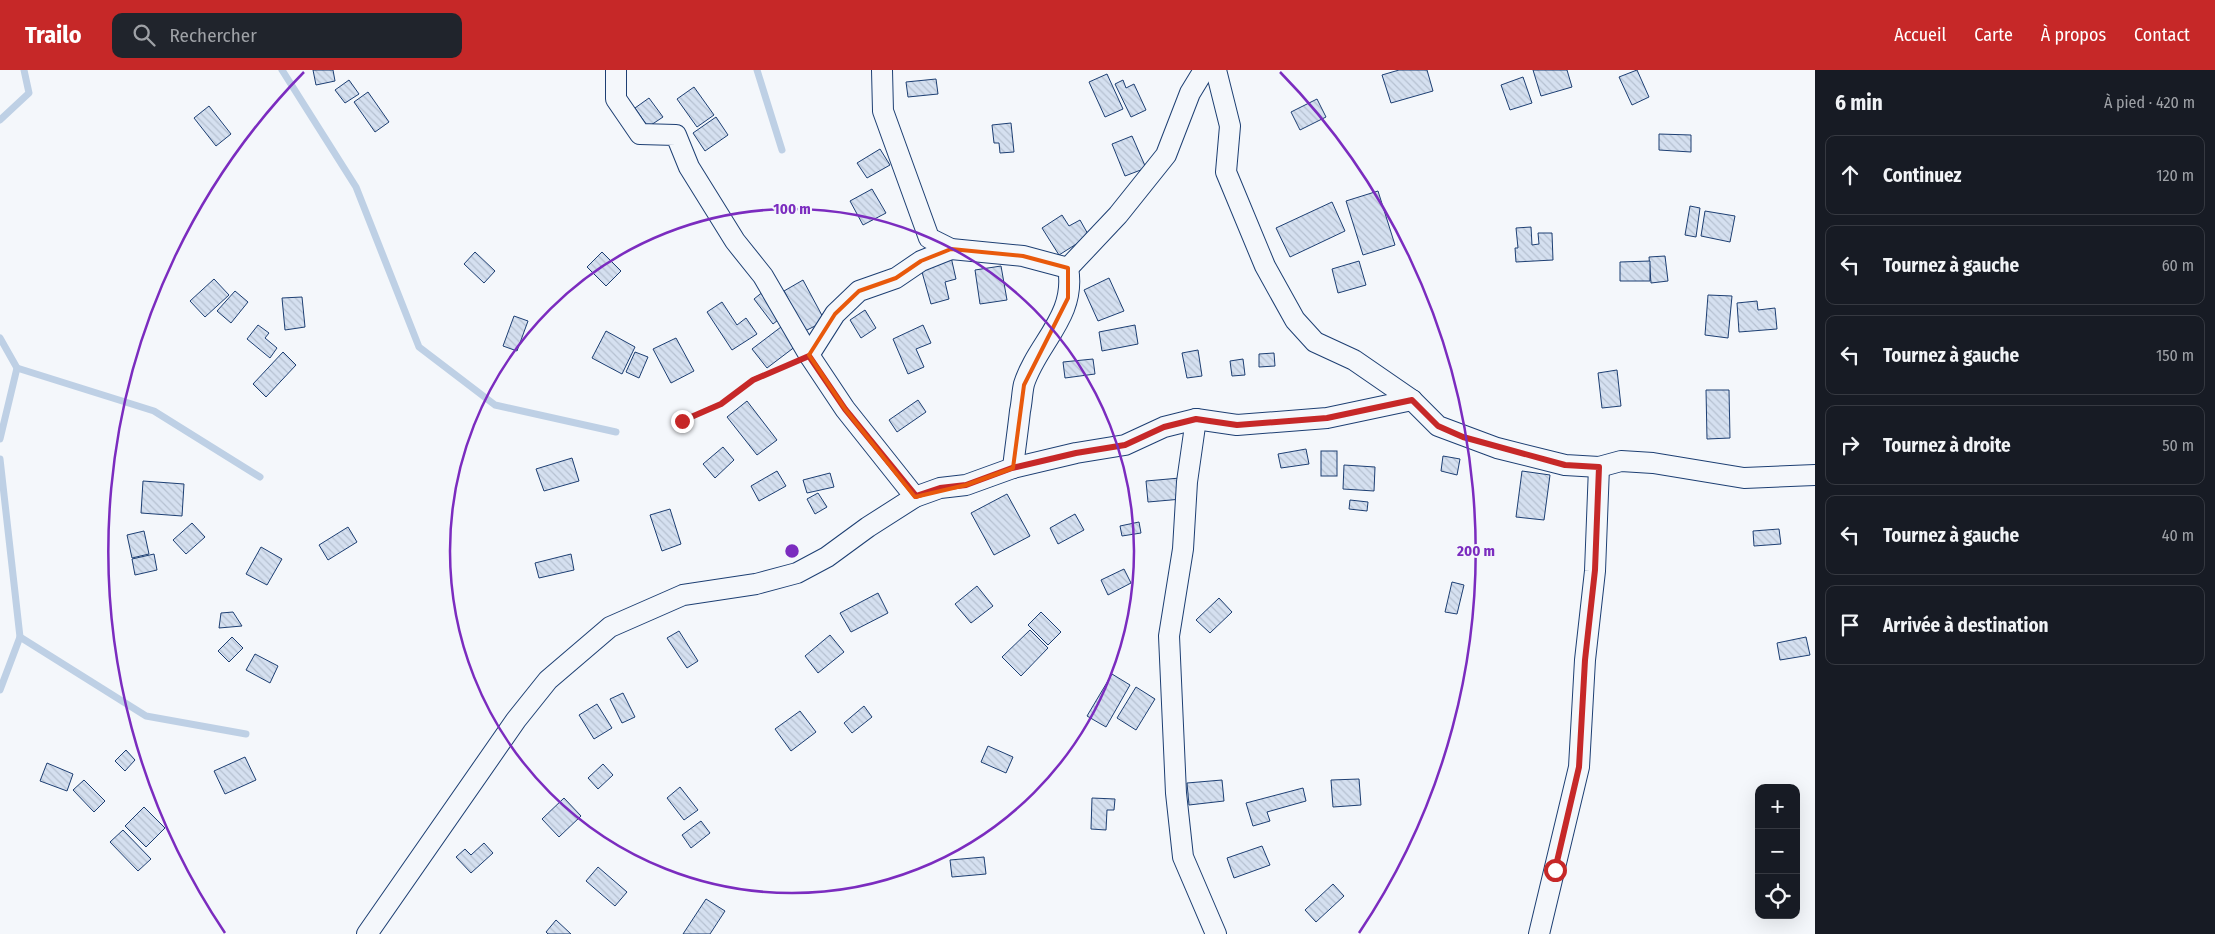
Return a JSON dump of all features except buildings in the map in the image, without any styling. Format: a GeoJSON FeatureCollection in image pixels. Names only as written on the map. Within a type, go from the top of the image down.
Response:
{"type":"FeatureCollection","features":[{"type":"Feature","properties":{"kind":"street"},"geometry":{"type":"LineString","coordinates":[[616,70],[616,98],[640,134],[676,135],[689,166],[735,241],[763,276],[809,356],[845,409],[916,496]]}},
{"type":"Feature","properties":{"kind":"street"},"geometry":{"type":"LineString","coordinates":[[882,70],[883,111],[929,238],[951,249],[1023,256],[1068,268]]}},
{"type":"Feature","properties":{"kind":"street"},"geometry":{"type":"LineString","coordinates":[[1068,268],[1118,215],[1166,155],[1190,93],[1204,70]]}},
{"type":"Feature","properties":{"kind":"street"},"geometry":{"type":"LineString","coordinates":[[1216,70],[1230,126],[1226,172],[1265,266],[1295,320],[1315,342],[1354,360],[1412,400],[1438,426],[1463,437],[1565,465],[1599,467],[1620,461],[1653,463],[1744,478],[1815,475]]}},
{"type":"Feature","properties":{"kind":"street"},"geometry":{"type":"LineString","coordinates":[[809,356],[835,314],[859,291],[896,278],[921,261],[951,249]]}},
{"type":"Feature","properties":{"kind":"street"},"geometry":{"type":"LineString","coordinates":[[1012,468],[1024,385],[1035,361],[1052,335],[1068,298],[1070,280],[1068,268]]}},
{"type":"Feature","properties":{"kind":"street"},"geometry":{"type":"LineString","coordinates":[[367,934],[516,720],[548,680],[610,627],[683,595],[756,584],[797,573],[827,557],[868,527],[916,496],[940,488],[966,485],[1012,468],[1076,453],[1125,445],[1164,427],[1196,419],[1237,425],[1327,418],[1412,400]]}},
{"type":"Feature","properties":{"kind":"street"},"geometry":{"type":"LineString","coordinates":[[1196,419],[1187,482],[1183,549],[1169,636],[1176,793],[1184,857],[1216,934]]}},
{"type":"Feature","properties":{"kind":"street"},"geometry":{"type":"LineString","coordinates":[[1539,934],[1579,767],[1585,660],[1595,570],[1599,467]]}},
{"type":"Feature","properties":{"kind":"path"},"geometry":{"type":"LineString","coordinates":[[682,421],[721,404],[753,380],[809,356]]}},
{"type":"Feature","properties":{"kind":"highlighted area"},"geometry":{"type":"Polygon","coordinates":[[[951,249],[1023,256],[1068,268],[1068,298],[1024,385],[1013,468],[966,485],[915,497],[845,409],[809,355],[835,314],[859,291],[896,278],[921,261],[951,249]]]}},
{"type":"Feature","properties":{"kind":"waterway"},"geometry":{"type":"LineString","coordinates":[[0,120],[29,93],[24,70]]}},
{"type":"Feature","properties":{"kind":"waterway"},"geometry":{"type":"LineString","coordinates":[[282,70],[356,187],[419,347],[495,405],[616,432]]}},
{"type":"Feature","properties":{"kind":"waterway"},"geometry":{"type":"LineString","coordinates":[[757,70],[782,150]]}},
{"type":"Feature","properties":{"kind":"waterway"},"geometry":{"type":"LineString","coordinates":[[0,338],[17,368],[0,439]]}},
{"type":"Feature","properties":{"kind":"waterway"},"geometry":{"type":"LineString","coordinates":[[17,368],[154,411],[260,477]]}},
{"type":"Feature","properties":{"kind":"waterway"},"geometry":{"type":"LineString","coordinates":[[0,459],[20,637],[0,690]]}},
{"type":"Feature","properties":{"kind":"waterway"},"geometry":{"type":"LineString","coordinates":[[20,637],[146,716],[246,734]]}},
{"type":"Feature","properties":{"kind":"route"},"geometry":{"type":"LineString","coordinates":[[682,421],[721,404],[753,380],[809,356],[845,409],[916,496],[940,488],[966,485],[1012,468],[1076,453],[1125,445],[1164,427],[1196,419],[1237,425],[1272,423],[1327,418],[1412,400],[1438,426],[1463,437],[1497,448],[1565,465],[1599,467],[1595,570],[1585,660],[1579,767],[1555,870]]}}]}
